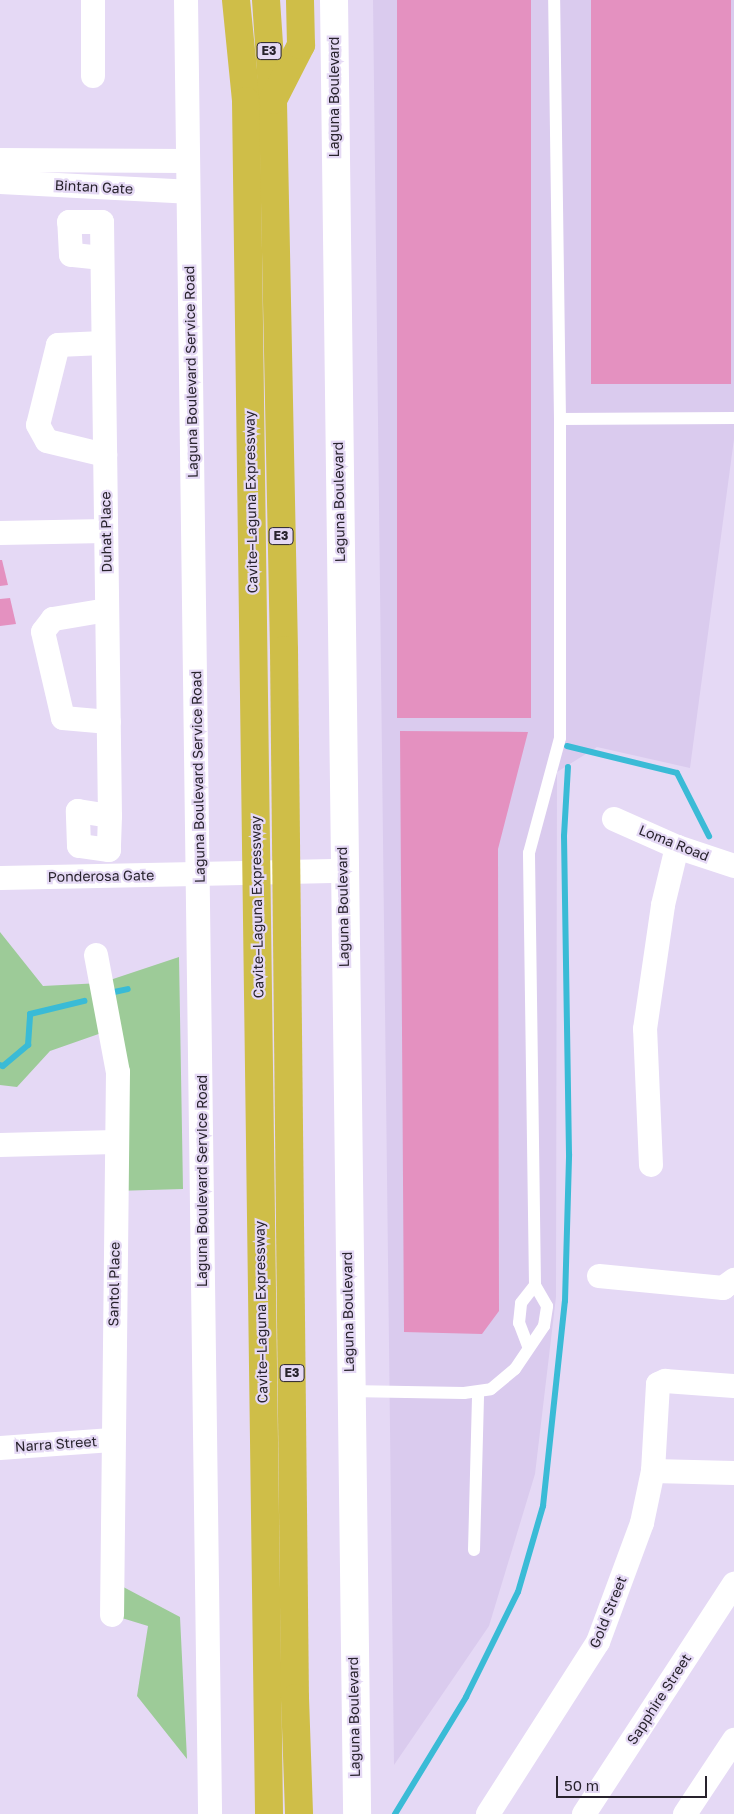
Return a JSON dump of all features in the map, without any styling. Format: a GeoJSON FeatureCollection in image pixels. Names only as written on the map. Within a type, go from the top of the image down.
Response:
{"type":"FeatureCollection","features":[{"type":"Feature","properties":{"kind":"highway","name":"Cavite–Laguna Expressway"},"geometry":{"type":"LineString","coordinates":[[236,0],[246,101],[269,1814]]}},
{"type":"Feature","properties":{"kind":"highway","name":"E3"},"geometry":{"type":"LineString","coordinates":[[266,0],[272,102],[286,821],[295,1698],[299,1814]]}},
{"type":"Feature","properties":{"kind":"highway"},"geometry":{"type":"LineString","coordinates":[[272,102],[300,45],[300,0]]}},
{"type":"Feature","properties":{"kind":"main road","name":"Laguna Boulevard"},"geometry":{"type":"LineString","coordinates":[[334,0],[349,1391],[357,1814]]}},
{"type":"Feature","properties":{"kind":"street"},"geometry":{"type":"LineString","coordinates":[[93,0],[93,76]]}},
{"type":"Feature","properties":{"kind":"street","name":"Laguna Boulevard Service Road"},"geometry":{"type":"LineString","coordinates":[[186,0],[187,161],[200,873],[205,1553],[210,1814]]}},
{"type":"Feature","properties":{"kind":"street","name":"Bintan Gate"},"geometry":{"type":"LineString","coordinates":[[0,160],[187,161]]}},
{"type":"Feature","properties":{"kind":"street","name":"Bintan Gate"},"geometry":{"type":"LineString","coordinates":[[0,182],[188,192]]}},
{"type":"Feature","properties":{"kind":"street","name":"Duhat Place"},"geometry":{"type":"LineString","coordinates":[[102,258],[110,816]]}},
{"type":"Feature","properties":{"kind":"street"},"geometry":{"type":"LineString","coordinates":[[103,343],[58,345],[38,425],[47,441],[105,455]]}},
{"type":"Feature","properties":{"kind":"street"},"geometry":{"type":"LineString","coordinates":[[0,532],[106,532]]}},
{"type":"Feature","properties":{"kind":"street"},"geometry":{"type":"LineString","coordinates":[[107,610],[53,619],[44,632],[63,718],[109,722]]}},
{"type":"Feature","properties":{"kind":"street","name":"Loma Road"},"geometry":{"type":"LineString","coordinates":[[614,819],[677,847],[734,866]]}},
{"type":"Feature","properties":{"kind":"street"},"geometry":{"type":"LineString","coordinates":[[651,1165],[645,1029],[663,905],[677,847]]}},
{"type":"Feature","properties":{"kind":"street","name":"Ponderosa Gate"},"geometry":{"type":"LineString","coordinates":[[0,879],[343,871]]}},
{"type":"Feature","properties":{"kind":"street","name":"Santol Place"},"geometry":{"type":"LineString","coordinates":[[96,955],[118,1072],[115,1142],[112,1615]]}},
{"type":"Feature","properties":{"kind":"street"},"geometry":{"type":"LineString","coordinates":[[0,1145],[115,1142]]}},
{"type":"Feature","properties":{"kind":"street"},"geometry":{"type":"LineString","coordinates":[[599,1276],[723,1288],[734,1280]]}},
{"type":"Feature","properties":{"kind":"street","name":"Gold Street"},"geometry":{"type":"LineString","coordinates":[[488,1814],[598,1642],[642,1523],[654,1471],[658,1384],[666,1381],[734,1386]]}},
{"type":"Feature","properties":{"kind":"street","name":"Narra Street"},"geometry":{"type":"LineString","coordinates":[[0,1448],[112,1440]]}},
{"type":"Feature","properties":{"kind":"street"},"geometry":{"type":"LineString","coordinates":[[654,1471],[734,1473]]}},
{"type":"Feature","properties":{"kind":"street","name":"Sapphire Street"},"geometry":{"type":"LineString","coordinates":[[584,1814],[734,1584]]}},
{"type":"Feature","properties":{"kind":"street"},"geometry":{"type":"LineString","coordinates":[[685,1814],[734,1740]]}},
{"type":"Feature","properties":{"kind":"lane"},"geometry":{"type":"LineString","coordinates":[[349,1391],[478,1393],[504,1380],[523,1359],[528,1346],[544,1326],[547,1306],[535,1285],[528,853],[560,738],[560,419],[554,0]]}},
{"type":"Feature","properties":{"kind":"lane"},"geometry":{"type":"LineString","coordinates":[[560,419],[734,418]]}},
{"type":"Feature","properties":{"kind":"lane"},"geometry":{"type":"LineString","coordinates":[[528,1346],[519,1323],[521,1302],[535,1285]]}},
{"type":"Feature","properties":{"kind":"lane"},"geometry":{"type":"LineString","coordinates":[[474,1550],[478,1393]]}},
{"type":"Feature","properties":{"kind":"shaded area"},"geometry":{"type":"Polygon","coordinates":[[[373,0],[734,0],[734,439],[690,768],[597,747],[557,772],[556,1297],[535,1474],[489,1626],[394,1765],[373,0]]]}},
{"type":"Feature","properties":{"kind":"green space"},"geometry":{"type":"Polygon","coordinates":[[[0,932],[43,986],[101,983],[179,957],[183,1189],[115,1191],[110,1030],[50,1051],[17,1087],[0,1085],[0,932]]]}},
{"type":"Feature","properties":{"kind":"green space"},"geometry":{"type":"Polygon","coordinates":[[[112,1581],[180,1617],[187,1759],[137,1696],[148,1626],[112,1615],[112,1581]]]}},
{"type":"Feature","properties":{"kind":"building"},"geometry":{"type":"Polygon","coordinates":[[[397,0],[531,0],[531,718],[397,718],[397,0]]]}},
{"type":"Feature","properties":{"kind":"building"},"geometry":{"type":"Polygon","coordinates":[[[591,0],[731,0],[731,384],[591,384],[591,0]]]}},
{"type":"Feature","properties":{"kind":"building"},"geometry":{"type":"Polygon","coordinates":[[[0,560],[2,560],[8,585],[0,586],[0,560]]]}},
{"type":"Feature","properties":{"kind":"building"},"geometry":{"type":"Polygon","coordinates":[[[10,598],[16,624],[0,626],[0,599],[10,598]]]}},
{"type":"Feature","properties":{"kind":"building"},"geometry":{"type":"Polygon","coordinates":[[[400,731],[528,732],[498,849],[499,1311],[482,1334],[404,1332],[400,731]]]}},
{"type":"Feature","properties":{"kind":"waterway"},"geometry":{"type":"LineString","coordinates":[[567,746],[677,773],[709,836]]}},
{"type":"Feature","properties":{"kind":"waterway"},"geometry":{"type":"LineString","coordinates":[[395,1814],[466,1697],[518,1592],[543,1506],[565,1301],[569,1154],[564,836],[568,767]]}},
{"type":"Feature","properties":{"kind":"waterway"},"geometry":{"type":"LineString","coordinates":[[114,992],[128,989]]}},
{"type":"Feature","properties":{"kind":"waterway"},"geometry":{"type":"LineString","coordinates":[[0,1065],[3,1066],[28,1045],[30,1014],[84,1001]]}}]}
